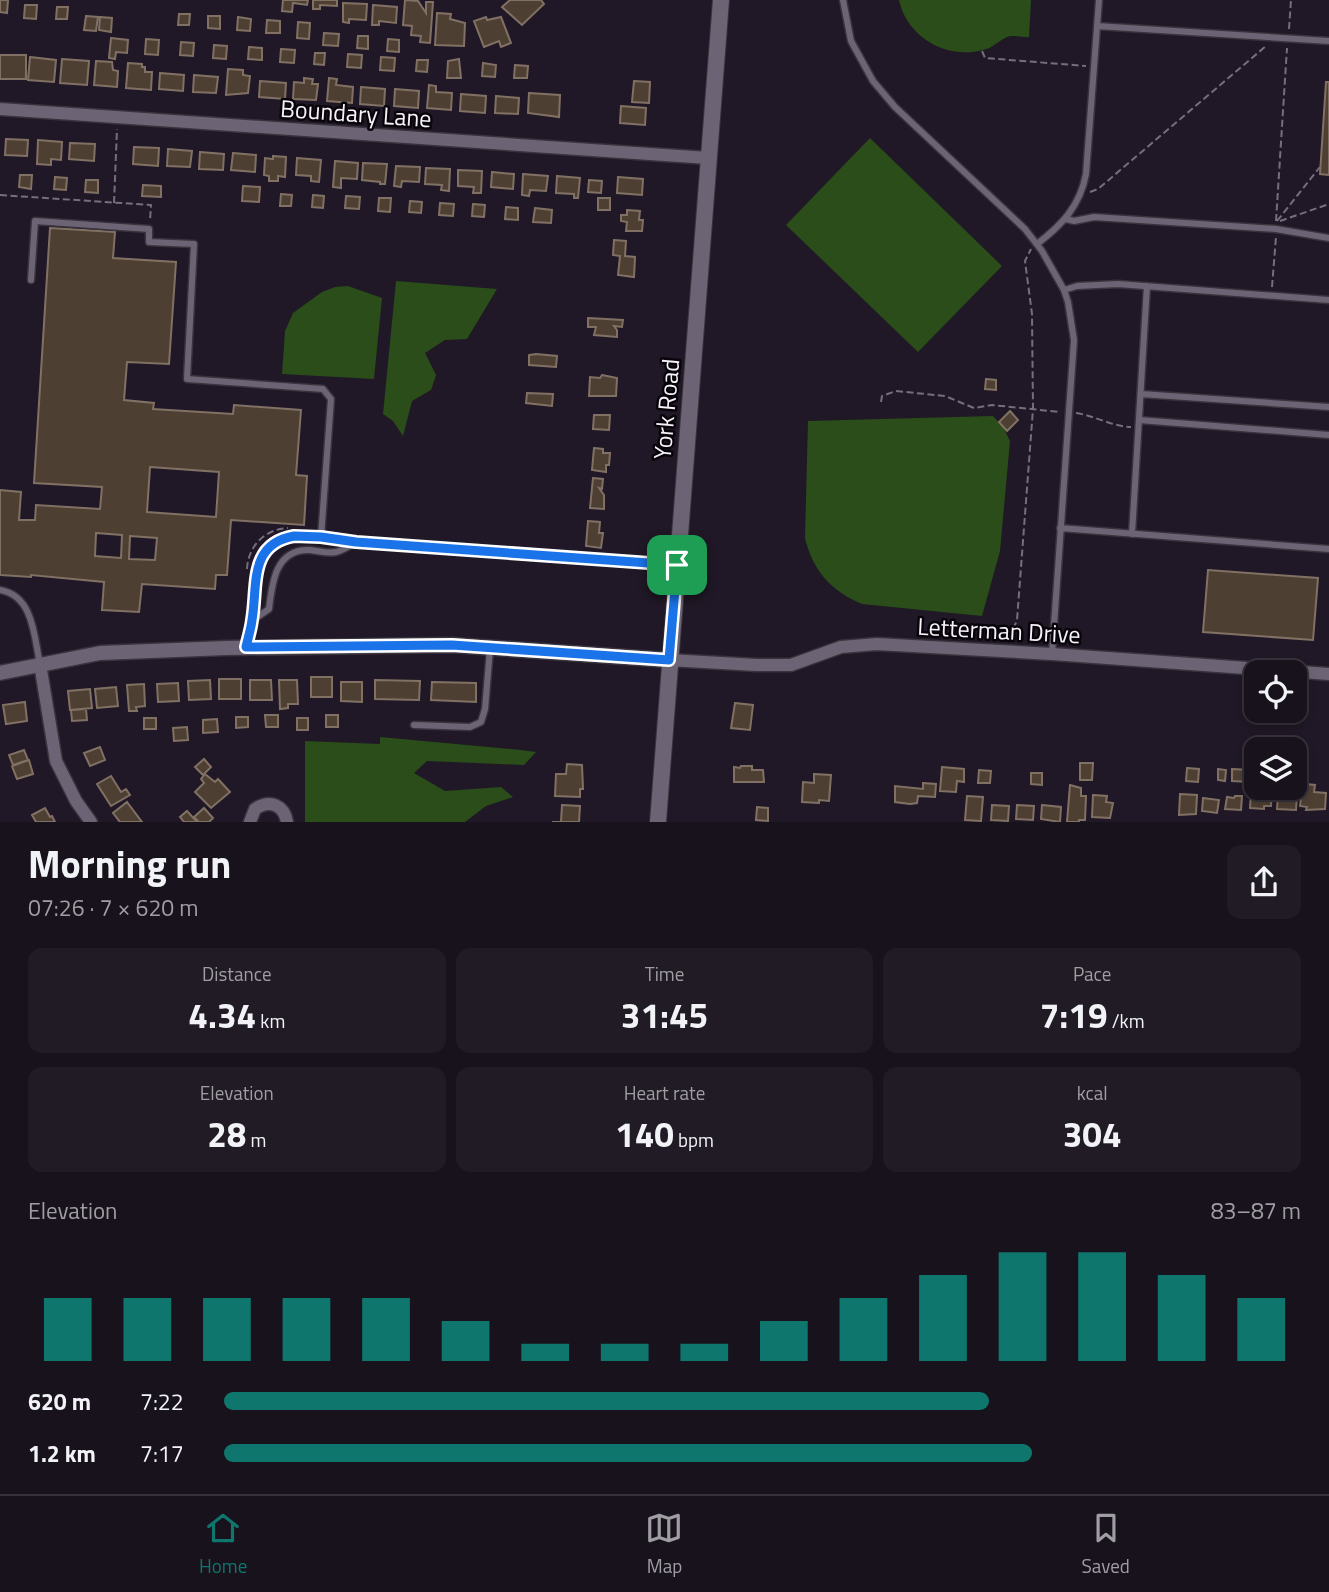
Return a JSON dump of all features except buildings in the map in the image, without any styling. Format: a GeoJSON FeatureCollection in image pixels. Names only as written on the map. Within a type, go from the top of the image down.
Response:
{"type":"FeatureCollection","features":[{"type":"Feature","properties":{"kind":"main road","name":"York Road"},"geometry":{"type":"LineString","coordinates":[[658,822],[721,0]]}},
{"type":"Feature","properties":{"kind":"street","name":"Boundary Lane"},"geometry":{"type":"LineString","coordinates":[[0,109],[708,158]]}},
{"type":"Feature","properties":{"kind":"street","name":"Letterman Drive"},"geometry":{"type":"LineString","coordinates":[[669,660],[792,665],[841,647],[877,644],[1329,674]]}},
{"type":"Feature","properties":{"kind":"street"},"geometry":{"type":"LineString","coordinates":[[0,673],[100,653],[246,647],[452,645],[669,660]]}},
{"type":"Feature","properties":{"kind":"street"},"geometry":{"type":"LineString","coordinates":[[40,664],[56,761],[76,801],[91,822]]}},
{"type":"Feature","properties":{"kind":"street"},"geometry":{"type":"LineString","coordinates":[[250,822],[255,809],[267,803],[279,806],[287,822]]}},
{"type":"Feature","properties":{"kind":"lane"},"geometry":{"type":"LineString","coordinates":[[843,0],[851,41],[873,81],[895,107],[1024,229],[1037,244],[1068,302],[1074,340],[1052,654]]}},
{"type":"Feature","properties":{"kind":"lane"},"geometry":{"type":"LineString","coordinates":[[1037,244],[1066,219],[1082,194],[1086,174],[1099,0]]}},
{"type":"Feature","properties":{"kind":"lane"},"geometry":{"type":"LineString","coordinates":[[1097,26],[1329,41]]}},
{"type":"Feature","properties":{"kind":"lane"},"geometry":{"type":"LineString","coordinates":[[1066,219],[1074,221],[1094,217],[1276,226],[1329,238]]}},
{"type":"Feature","properties":{"kind":"lane"},"geometry":{"type":"LineString","coordinates":[[31,280],[35,221],[149,229],[149,242],[194,244],[187,379],[323,390],[331,399],[321,537]]}},
{"type":"Feature","properties":{"kind":"lane"},"geometry":{"type":"LineString","coordinates":[[1063,289],[1104,284],[1329,300]]}},
{"type":"Feature","properties":{"kind":"lane"},"geometry":{"type":"LineString","coordinates":[[1132,534],[1147,286]]}},
{"type":"Feature","properties":{"kind":"lane"},"geometry":{"type":"LineString","coordinates":[[1141,394],[1329,407]]}},
{"type":"Feature","properties":{"kind":"lane"},"geometry":{"type":"LineString","coordinates":[[1139,420],[1329,435]]}},
{"type":"Feature","properties":{"kind":"lane"},"geometry":{"type":"LineString","coordinates":[[1060,528],[1329,549]]}},
{"type":"Feature","properties":{"kind":"lane"},"geometry":{"type":"LineString","coordinates":[[246,647],[253,620],[255,575],[261,558],[272,544],[283,537],[321,537],[356,542],[677,565]]}},
{"type":"Feature","properties":{"kind":"lane"},"geometry":{"type":"LineString","coordinates":[[253,620],[269,609],[273,577],[281,562],[290,555],[304,550],[335,553],[356,542]]}},
{"type":"Feature","properties":{"kind":"lane"},"geometry":{"type":"LineString","coordinates":[[0,590],[14,595],[28,610],[40,664]]}},
{"type":"Feature","properties":{"kind":"lane"},"geometry":{"type":"LineString","coordinates":[[414,725],[470,727],[481,722],[485,709],[490,647]]}},
{"type":"Feature","properties":{"kind":"path"},"geometry":{"type":"LineString","coordinates":[[1272,288],[1291,0]]}},
{"type":"Feature","properties":{"kind":"path"},"geometry":{"type":"LineString","coordinates":[[1082,194],[1098,189],[1274,38]]}},
{"type":"Feature","properties":{"kind":"path"},"geometry":{"type":"LineString","coordinates":[[982,51],[985,58],[1094,66]]}},
{"type":"Feature","properties":{"kind":"path"},"geometry":{"type":"LineString","coordinates":[[114,203],[117,128]]}},
{"type":"Feature","properties":{"kind":"path"},"geometry":{"type":"LineString","coordinates":[[1276,226],[1320,167]]}},
{"type":"Feature","properties":{"kind":"path"},"geometry":{"type":"LineString","coordinates":[[0,195],[151,205],[149,229]]}},
{"type":"Feature","properties":{"kind":"path"},"geometry":{"type":"LineString","coordinates":[[1276,226],[1329,204]]}},
{"type":"Feature","properties":{"kind":"path"},"geometry":{"type":"LineString","coordinates":[[1005,636],[1017,620],[1033,409],[1032,314],[1025,261],[1029,251],[1037,244]]}},
{"type":"Feature","properties":{"kind":"path"},"geometry":{"type":"LineString","coordinates":[[881,402],[883,396],[896,391],[945,396],[974,408],[992,405],[1061,412]]}},
{"type":"Feature","properties":{"kind":"path"},"geometry":{"type":"LineString","coordinates":[[1076,413],[1098,417],[1106,424],[1121,427]]}},
{"type":"Feature","properties":{"kind":"green space"},"geometry":{"type":"Polygon","coordinates":[[[899,0],[1031,0],[1029,37],[1007,37],[987,49],[955,52],[930,43],[919,35],[903,13],[899,0]]]}},
{"type":"Feature","properties":{"kind":"green space"},"geometry":{"type":"Polygon","coordinates":[[[870,138],[1002,266],[918,352],[786,225],[870,138]]]}},
{"type":"Feature","properties":{"kind":"green space"},"geometry":{"type":"Polygon","coordinates":[[[396,281],[497,289],[467,339],[445,340],[425,353],[436,375],[431,390],[412,401],[403,436],[393,421],[383,414],[396,281]]]}},
{"type":"Feature","properties":{"kind":"green space"},"geometry":{"type":"Polygon","coordinates":[[[348,286],[382,298],[374,379],[282,374],[285,331],[293,313],[322,292],[348,286]]]}},
{"type":"Feature","properties":{"kind":"green space"},"geometry":{"type":"Polygon","coordinates":[[[993,416],[1010,441],[1000,551],[982,616],[862,604],[832,586],[818,570],[805,538],[808,421],[993,416]]]}},
{"type":"Feature","properties":{"kind":"green space"},"geometry":{"type":"Polygon","coordinates":[[[380,737],[536,752],[524,765],[427,761],[414,773],[445,791],[501,787],[513,797],[486,806],[465,822],[305,822],[305,741],[380,744],[380,737]]]}},
{"type":"Feature","properties":{"kind":"route"},"geometry":{"type":"LineString","coordinates":[[283,537],[321,537],[356,542],[677,565],[669,660],[452,645],[246,647],[253,620],[255,575],[261,558],[272,544],[283,537]]}}]}
